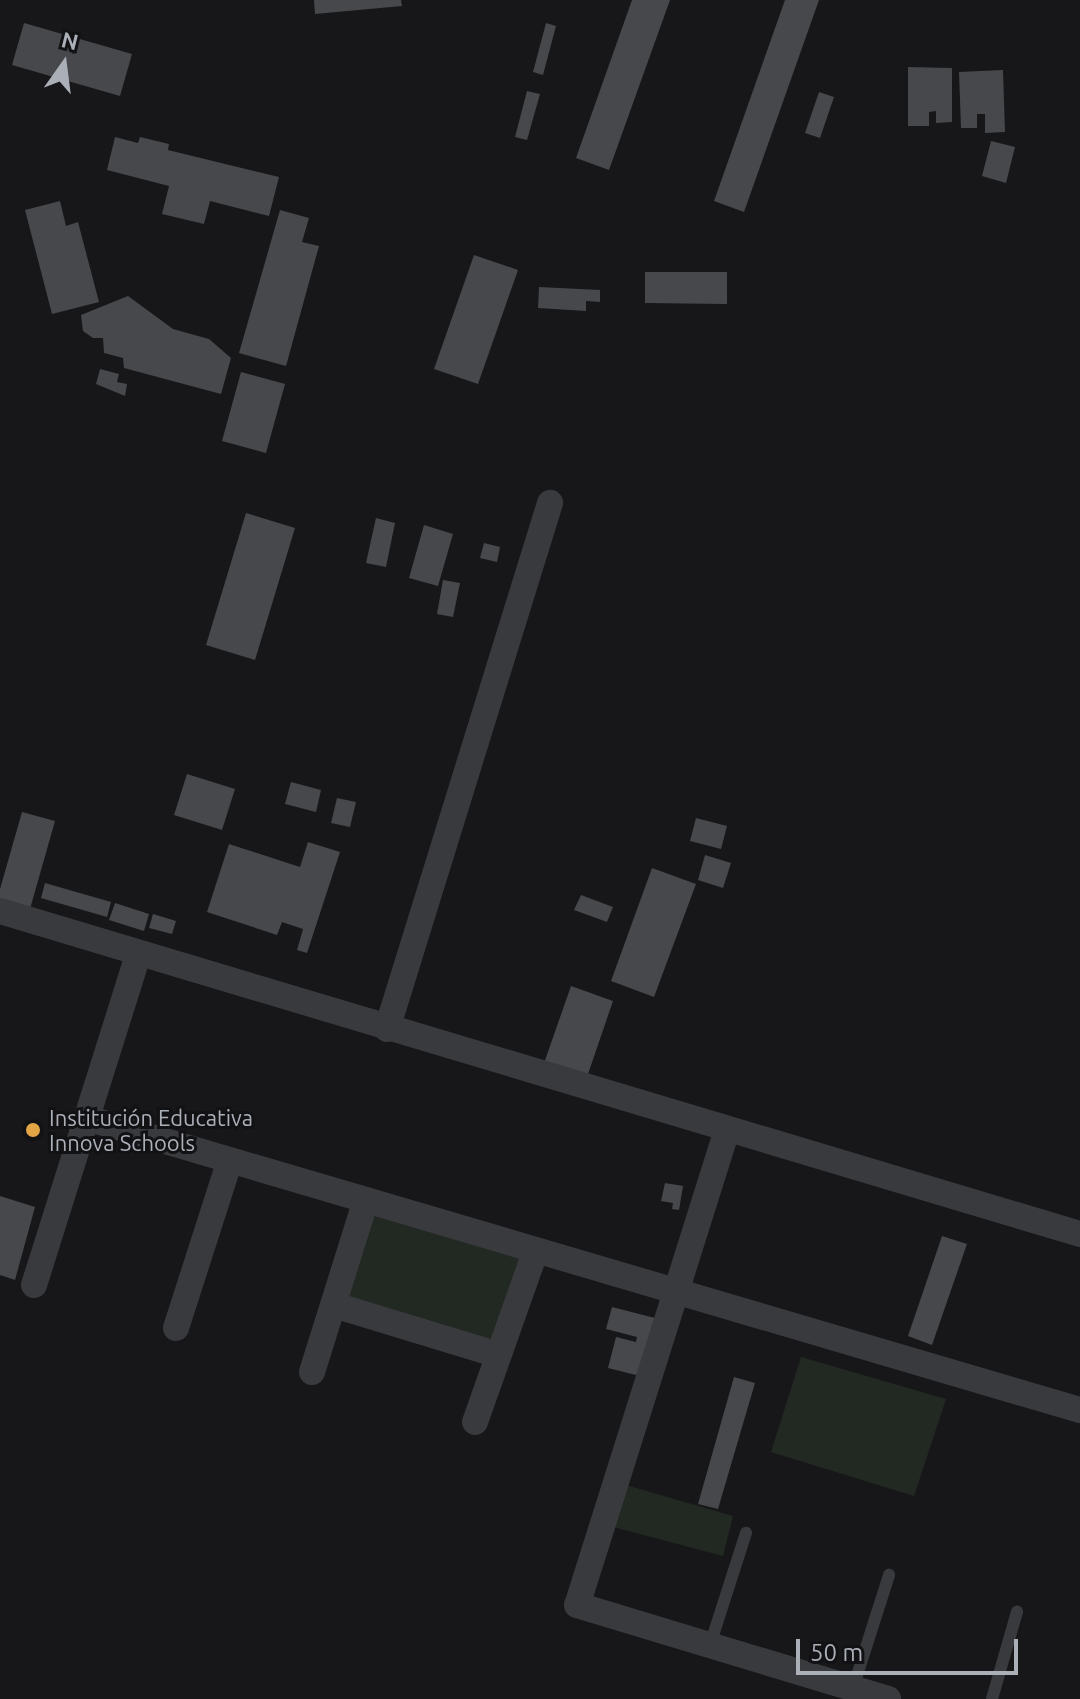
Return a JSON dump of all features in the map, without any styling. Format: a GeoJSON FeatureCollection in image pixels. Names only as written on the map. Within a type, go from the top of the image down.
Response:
{"type":"FeatureCollection","features":[{"type":"Feature","properties":{"kind":"street"},"geometry":{"type":"LineString","coordinates":[[387,1029],[550,503]]}},
{"type":"Feature","properties":{"kind":"street"},"geometry":{"type":"LineString","coordinates":[[0,911],[138,955],[1080,1234]]}},
{"type":"Feature","properties":{"kind":"street"},"geometry":{"type":"LineString","coordinates":[[34,1285],[138,955]]}},
{"type":"Feature","properties":{"kind":"street"},"geometry":{"type":"LineString","coordinates":[[87,1118],[1080,1410]]}},
{"type":"Feature","properties":{"kind":"street"},"geometry":{"type":"LineString","coordinates":[[727,1130],[577,1605],[888,1699]]}},
{"type":"Feature","properties":{"kind":"street"},"geometry":{"type":"LineString","coordinates":[[176,1328],[230,1160]]}},
{"type":"Feature","properties":{"kind":"street"},"geometry":{"type":"LineString","coordinates":[[312,1372],[366,1200]]}},
{"type":"Feature","properties":{"kind":"street"},"geometry":{"type":"LineString","coordinates":[[475,1422],[536,1250]]}},
{"type":"Feature","properties":{"kind":"street"},"geometry":{"type":"LineString","coordinates":[[334,1305],[499,1355]]}},
{"type":"Feature","properties":{"kind":"lane"},"geometry":{"type":"LineString","coordinates":[[710,1645],[746,1533]]}},
{"type":"Feature","properties":{"kind":"lane"},"geometry":{"type":"LineString","coordinates":[[853,1688],[889,1575]]}},
{"type":"Feature","properties":{"kind":"lane"},"geometry":{"type":"LineString","coordinates":[[992,1699],[1017,1612]]}},
{"type":"Feature","properties":{"kind":"shaded area"},"geometry":{"type":"Polygon","coordinates":[[[370,1215],[523,1259],[494,1342],[343,1298],[370,1215]]]}},
{"type":"Feature","properties":{"kind":"shaded area"},"geometry":{"type":"Polygon","coordinates":[[[801,1357],[946,1399],[914,1496],[771,1452],[801,1357]]]}},
{"type":"Feature","properties":{"kind":"shaded area"},"geometry":{"type":"Polygon","coordinates":[[[626,1485],[733,1516],[723,1556],[613,1527],[626,1485]]]}},
{"type":"Feature","properties":{"kind":"building"},"geometry":{"type":"Polygon","coordinates":[[[314,0],[401,0],[402,6],[315,14],[314,0]]]}},
{"type":"Feature","properties":{"kind":"building"},"geometry":{"type":"Polygon","coordinates":[[[632,0],[670,0],[609,170],[576,158],[632,0]]]}},
{"type":"Feature","properties":{"kind":"building"},"geometry":{"type":"Polygon","coordinates":[[[785,0],[819,0],[744,212],[714,201],[785,0]]]}},
{"type":"Feature","properties":{"kind":"building"},"geometry":{"type":"Polygon","coordinates":[[[24,23],[132,54],[120,96],[12,65],[24,23]]]}},
{"type":"Feature","properties":{"kind":"building"},"geometry":{"type":"Polygon","coordinates":[[[546,23],[556,26],[543,75],[533,72],[546,23]]]}},
{"type":"Feature","properties":{"kind":"building"},"geometry":{"type":"Polygon","coordinates":[[[908,67],[952,68],[952,122],[936,123],[936,111],[929,112],[929,126],[908,126],[908,67]]]}},
{"type":"Feature","properties":{"kind":"building"},"geometry":{"type":"Polygon","coordinates":[[[1003,70],[1005,132],[985,133],[985,114],[977,114],[977,128],[961,128],[959,72],[1003,70]]]}},
{"type":"Feature","properties":{"kind":"building"},"geometry":{"type":"Polygon","coordinates":[[[527,91],[540,94],[527,140],[515,137],[527,91]]]}},
{"type":"Feature","properties":{"kind":"building"},"geometry":{"type":"Polygon","coordinates":[[[819,92],[834,97],[820,138],[805,133],[819,92]]]}},
{"type":"Feature","properties":{"kind":"building"},"geometry":{"type":"Polygon","coordinates":[[[115,137],[138,143],[140,137],[169,144],[168,150],[279,177],[269,216],[210,201],[204,224],[162,214],[169,186],[107,170],[115,137]]]}},
{"type":"Feature","properties":{"kind":"building"},"geometry":{"type":"Polygon","coordinates":[[[991,141],[1015,147],[1006,183],[982,176],[991,141]]]}},
{"type":"Feature","properties":{"kind":"building"},"geometry":{"type":"Polygon","coordinates":[[[60,201],[66,226],[78,222],[99,302],[52,314],[25,210],[60,201]]]}},
{"type":"Feature","properties":{"kind":"building"},"geometry":{"type":"Polygon","coordinates":[[[280,210],[309,218],[302,242],[319,246],[286,366],[239,353],[280,210]]]}},
{"type":"Feature","properties":{"kind":"building"},"geometry":{"type":"Polygon","coordinates":[[[474,255],[518,270],[478,384],[434,369],[474,255]]]}},
{"type":"Feature","properties":{"kind":"building"},"geometry":{"type":"Polygon","coordinates":[[[645,272],[727,272],[727,304],[645,303],[645,272]]]}},
{"type":"Feature","properties":{"kind":"building"},"geometry":{"type":"Polygon","coordinates":[[[539,287],[600,290],[600,302],[586,301],[586,311],[538,308],[539,287]]]}},
{"type":"Feature","properties":{"kind":"building"},"geometry":{"type":"Polygon","coordinates":[[[128,296],[173,329],[209,339],[231,358],[221,394],[124,368],[123,358],[104,353],[103,338],[93,338],[83,331],[81,315],[128,296]]]}},
{"type":"Feature","properties":{"kind":"building"},"geometry":{"type":"Polygon","coordinates":[[[100,369],[119,374],[117,382],[127,384],[125,396],[96,384],[100,369]]]}},
{"type":"Feature","properties":{"kind":"building"},"geometry":{"type":"Polygon","coordinates":[[[241,372],[285,384],[266,453],[222,441],[241,372]]]}},
{"type":"Feature","properties":{"kind":"building"},"geometry":{"type":"Polygon","coordinates":[[[246,513],[295,528],[255,660],[206,645],[246,513]]]}},
{"type":"Feature","properties":{"kind":"building"},"geometry":{"type":"Polygon","coordinates":[[[376,518],[395,523],[386,567],[366,563],[376,518]]]}},
{"type":"Feature","properties":{"kind":"building"},"geometry":{"type":"Polygon","coordinates":[[[424,525],[453,534],[438,586],[409,578],[424,525]]]}},
{"type":"Feature","properties":{"kind":"building"},"geometry":{"type":"Polygon","coordinates":[[[484,543],[500,547],[497,562],[480,558],[484,543]]]}},
{"type":"Feature","properties":{"kind":"building"},"geometry":{"type":"Polygon","coordinates":[[[443,580],[460,583],[453,617],[437,614],[443,580]]]}},
{"type":"Feature","properties":{"kind":"building"},"geometry":{"type":"Polygon","coordinates":[[[187,774],[235,789],[222,830],[174,815],[187,774]]]}},
{"type":"Feature","properties":{"kind":"building"},"geometry":{"type":"Polygon","coordinates":[[[291,782],[321,790],[316,812],[285,804],[291,782]]]}},
{"type":"Feature","properties":{"kind":"building"},"geometry":{"type":"Polygon","coordinates":[[[337,798],[356,802],[350,827],[331,823],[337,798]]]}},
{"type":"Feature","properties":{"kind":"building"},"geometry":{"type":"Polygon","coordinates":[[[22,812],[55,821],[28,916],[0,908],[0,889],[22,812]]]}},
{"type":"Feature","properties":{"kind":"building"},"geometry":{"type":"Polygon","coordinates":[[[696,818],[727,826],[721,849],[690,841],[696,818]]]}},
{"type":"Feature","properties":{"kind":"building"},"geometry":{"type":"Polygon","coordinates":[[[308,842],[340,852],[307,953],[297,950],[303,929],[282,922],[277,935],[207,912],[229,844],[300,867],[308,842]]]}},
{"type":"Feature","properties":{"kind":"building"},"geometry":{"type":"Polygon","coordinates":[[[705,855],[731,863],[723,888],[698,880],[705,855]]]}},
{"type":"Feature","properties":{"kind":"building"},"geometry":{"type":"Polygon","coordinates":[[[652,868],[696,884],[654,997],[611,981],[652,868]]]}},
{"type":"Feature","properties":{"kind":"building"},"geometry":{"type":"Polygon","coordinates":[[[45,883],[111,902],[107,917],[41,898],[45,883]]]}},
{"type":"Feature","properties":{"kind":"building"},"geometry":{"type":"Polygon","coordinates":[[[581,895],[613,907],[607,922],[574,910],[581,895]]]}},
{"type":"Feature","properties":{"kind":"building"},"geometry":{"type":"Polygon","coordinates":[[[115,903],[149,914],[144,931],[109,920],[115,903]]]}},
{"type":"Feature","properties":{"kind":"building"},"geometry":{"type":"Polygon","coordinates":[[[153,914],[176,921],[172,934],[149,928],[153,914]]]}},
{"type":"Feature","properties":{"kind":"building"},"geometry":{"type":"Polygon","coordinates":[[[571,986],[613,1001],[586,1080],[543,1066],[571,986]]]}},
{"type":"Feature","properties":{"kind":"building"},"geometry":{"type":"Polygon","coordinates":[[[665,1183],[683,1186],[679,1210],[672,1209],[673,1203],[661,1201],[665,1183]]]}},
{"type":"Feature","properties":{"kind":"building"},"geometry":{"type":"Polygon","coordinates":[[[0,1196],[35,1207],[15,1280],[0,1275],[0,1196]]]}},
{"type":"Feature","properties":{"kind":"building"},"geometry":{"type":"Polygon","coordinates":[[[942,1236],[967,1244],[932,1345],[908,1336],[942,1236]]]}},
{"type":"Feature","properties":{"kind":"building"},"geometry":{"type":"Polygon","coordinates":[[[612,1307],[655,1318],[640,1376],[608,1368],[616,1337],[636,1342],[637,1337],[606,1329],[612,1307]]]}},
{"type":"Feature","properties":{"kind":"building"},"geometry":{"type":"Polygon","coordinates":[[[734,1377],[755,1383],[718,1509],[698,1504],[734,1377]]]}},
{"type":"Feature","properties":{"kind":"place","name":"Institución Educativa Innova Schools"},"geometry":{"type":"Point","coordinates":[33,1130]}}]}
